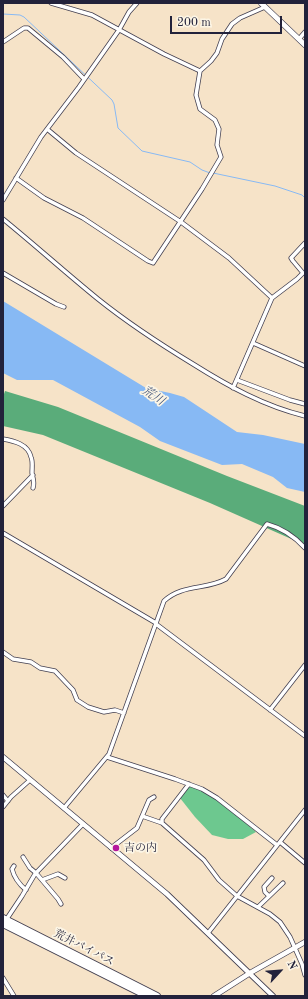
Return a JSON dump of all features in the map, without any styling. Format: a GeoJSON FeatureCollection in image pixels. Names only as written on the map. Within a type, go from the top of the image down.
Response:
{"type":"FeatureCollection","features":[{"type":"Feature","properties":{"kind":"highway","name":"荒井バイパス"},"geometry":{"type":"LineString","coordinates":[[4,923],[147,996]]}},
{"type":"Feature","properties":{"kind":"highway","name":"荒井バイパス"},"geometry":{"type":"LineString","coordinates":[[4,923],[157,996]]}},
{"type":"Feature","properties":{"kind":"main road"},"geometry":{"type":"LineString","coordinates":[[263,5],[305,45]]}},
{"type":"Feature","properties":{"kind":"street"},"geometry":{"type":"LineString","coordinates":[[51,3],[85,12],[200,71]]}},
{"type":"Feature","properties":{"kind":"street"},"geometry":{"type":"LineString","coordinates":[[3,200],[41,136],[119,30],[134,4]]}},
{"type":"Feature","properties":{"kind":"street"},"geometry":{"type":"LineString","coordinates":[[16,178],[44,198],[83,218],[153,263],[181,222],[221,157],[218,145],[219,129],[214,120],[200,108],[196,95],[200,71],[216,54],[222,39],[232,24],[263,5]]}},
{"type":"Feature","properties":{"kind":"street"},"geometry":{"type":"LineString","coordinates":[[3,42],[24,28],[28,28],[63,57],[84,79]]}},
{"type":"Feature","properties":{"kind":"street"},"geometry":{"type":"LineString","coordinates":[[299,39],[305,32]]}},
{"type":"Feature","properties":{"kind":"street"},"geometry":{"type":"LineString","coordinates":[[47,129],[76,153],[181,222],[229,258],[272,298]]}},
{"type":"Feature","properties":{"kind":"street"},"geometry":{"type":"LineString","coordinates":[[3,219],[99,299],[125,319],[183,358],[255,399],[305,416]]}},
{"type":"Feature","properties":{"kind":"street"},"geometry":{"type":"LineString","coordinates":[[234,388],[272,298],[304,273],[291,258],[305,243]]}},
{"type":"Feature","properties":{"kind":"street"},"geometry":{"type":"LineString","coordinates":[[3,273],[56,304],[64,307]]}},
{"type":"Feature","properties":{"kind":"street"},"geometry":{"type":"LineString","coordinates":[[252,343],[305,366]]}},
{"type":"Feature","properties":{"kind":"street"},"geometry":{"type":"LineString","coordinates":[[237,380],[290,400],[305,404]]}},
{"type":"Feature","properties":{"kind":"street"},"geometry":{"type":"LineString","coordinates":[[3,439],[15,441],[26,448],[29,452],[32,457],[33,488]]}},
{"type":"Feature","properties":{"kind":"street"},"geometry":{"type":"LineString","coordinates":[[3,506],[32,475]]}},
{"type":"Feature","properties":{"kind":"street"},"geometry":{"type":"LineString","coordinates":[[64,808],[109,754],[164,601],[172,595],[189,588],[219,582],[226,579],[267,524],[294,537],[305,548]]}},
{"type":"Feature","properties":{"kind":"street"},"geometry":{"type":"LineString","coordinates":[[3,533],[156,623],[305,735]]}},
{"type":"Feature","properties":{"kind":"street"},"geometry":{"type":"LineString","coordinates":[[3,659],[4,654],[13,659],[31,662],[40,668],[55,671],[73,690],[77,700],[88,707],[104,712],[115,710],[124,713]]}},
{"type":"Feature","properties":{"kind":"street"},"geometry":{"type":"LineString","coordinates":[[270,710],[305,665]]}},
{"type":"Feature","properties":{"kind":"street"},"geometry":{"type":"LineString","coordinates":[[3,757],[167,894],[273,996]]}},
{"type":"Feature","properties":{"kind":"street"},"geometry":{"type":"LineString","coordinates":[[107,757],[189,784],[217,798],[277,845]]}},
{"type":"Feature","properties":{"kind":"street"},"geometry":{"type":"LineString","coordinates":[[3,807],[30,780]]}},
{"type":"Feature","properties":{"kind":"street"},"geometry":{"type":"LineString","coordinates":[[162,823],[162,819],[189,784]]}},
{"type":"Feature","properties":{"kind":"street"},"geometry":{"type":"LineString","coordinates":[[3,795],[8,801]]}},
{"type":"Feature","properties":{"kind":"street"},"geometry":{"type":"LineString","coordinates":[[112,848],[137,828],[150,800],[154,797]]}},
{"type":"Feature","properties":{"kind":"street"},"geometry":{"type":"LineString","coordinates":[[208,933],[305,810]]}},
{"type":"Feature","properties":{"kind":"street"},"geometry":{"type":"LineString","coordinates":[[142,816],[162,823],[204,860],[219,880],[237,896],[270,914],[280,922],[290,937],[302,964],[305,975]]}},
{"type":"Feature","properties":{"kind":"street"},"geometry":{"type":"LineString","coordinates":[[4,923],[36,872],[83,824]]}},
{"type":"Feature","properties":{"kind":"street"},"geometry":{"type":"LineString","coordinates":[[280,842],[305,863]]}},
{"type":"Feature","properties":{"kind":"street"},"geometry":{"type":"LineString","coordinates":[[23,857],[30,868],[36,872],[61,904]]}},
{"type":"Feature","properties":{"kind":"street"},"geometry":{"type":"LineString","coordinates":[[14,866],[12,869],[13,872],[22,887],[26,890]]}},
{"type":"Feature","properties":{"kind":"street"},"geometry":{"type":"LineString","coordinates":[[42,880],[58,874],[65,878]]}},
{"type":"Feature","properties":{"kind":"street"},"geometry":{"type":"LineString","coordinates":[[269,896],[265,892],[264,887],[272,878]]}},
{"type":"Feature","properties":{"kind":"street"},"geometry":{"type":"LineString","coordinates":[[258,907],[284,883]]}},
{"type":"Feature","properties":{"kind":"street"},"geometry":{"type":"LineString","coordinates":[[214,996],[250,973],[305,942]]}},
{"type":"Feature","properties":{"kind":"street"},"geometry":{"type":"LineString","coordinates":[[3,978],[14,996]]}},
{"type":"Feature","properties":{"kind":"green space"},"geometry":{"type":"Polygon","coordinates":[[[5,391],[58,407],[305,506],[305,545],[210,503],[43,435],[3,426],[3,397],[5,391]]]}},
{"type":"Feature","properties":{"kind":"green space"},"geometry":{"type":"Polygon","coordinates":[[[189,785],[218,799],[256,832],[243,839],[228,839],[212,835],[180,798],[189,785]]]}},
{"type":"Feature","properties":{"kind":"water","name":"荒川"},"geometry":{"type":"Polygon","coordinates":[[[3,301],[146,388],[184,397],[237,432],[263,435],[305,444],[305,492],[287,488],[273,477],[242,464],[222,465],[160,441],[140,427],[53,380],[17,380],[3,373],[3,301]]]}},
{"type":"Feature","properties":{"kind":"waterway"},"geometry":{"type":"LineString","coordinates":[[3,14],[20,15],[24,17],[112,100],[118,128],[142,151],[190,162],[202,170],[210,173]]}},
{"type":"Feature","properties":{"kind":"waterway"},"geometry":{"type":"LineString","coordinates":[[213,173],[275,186],[302,195],[305,198]]}},
{"type":"Feature","properties":{"kind":"place","name":"吉の内"},"geometry":{"type":"Point","coordinates":[116,848]}}]}
